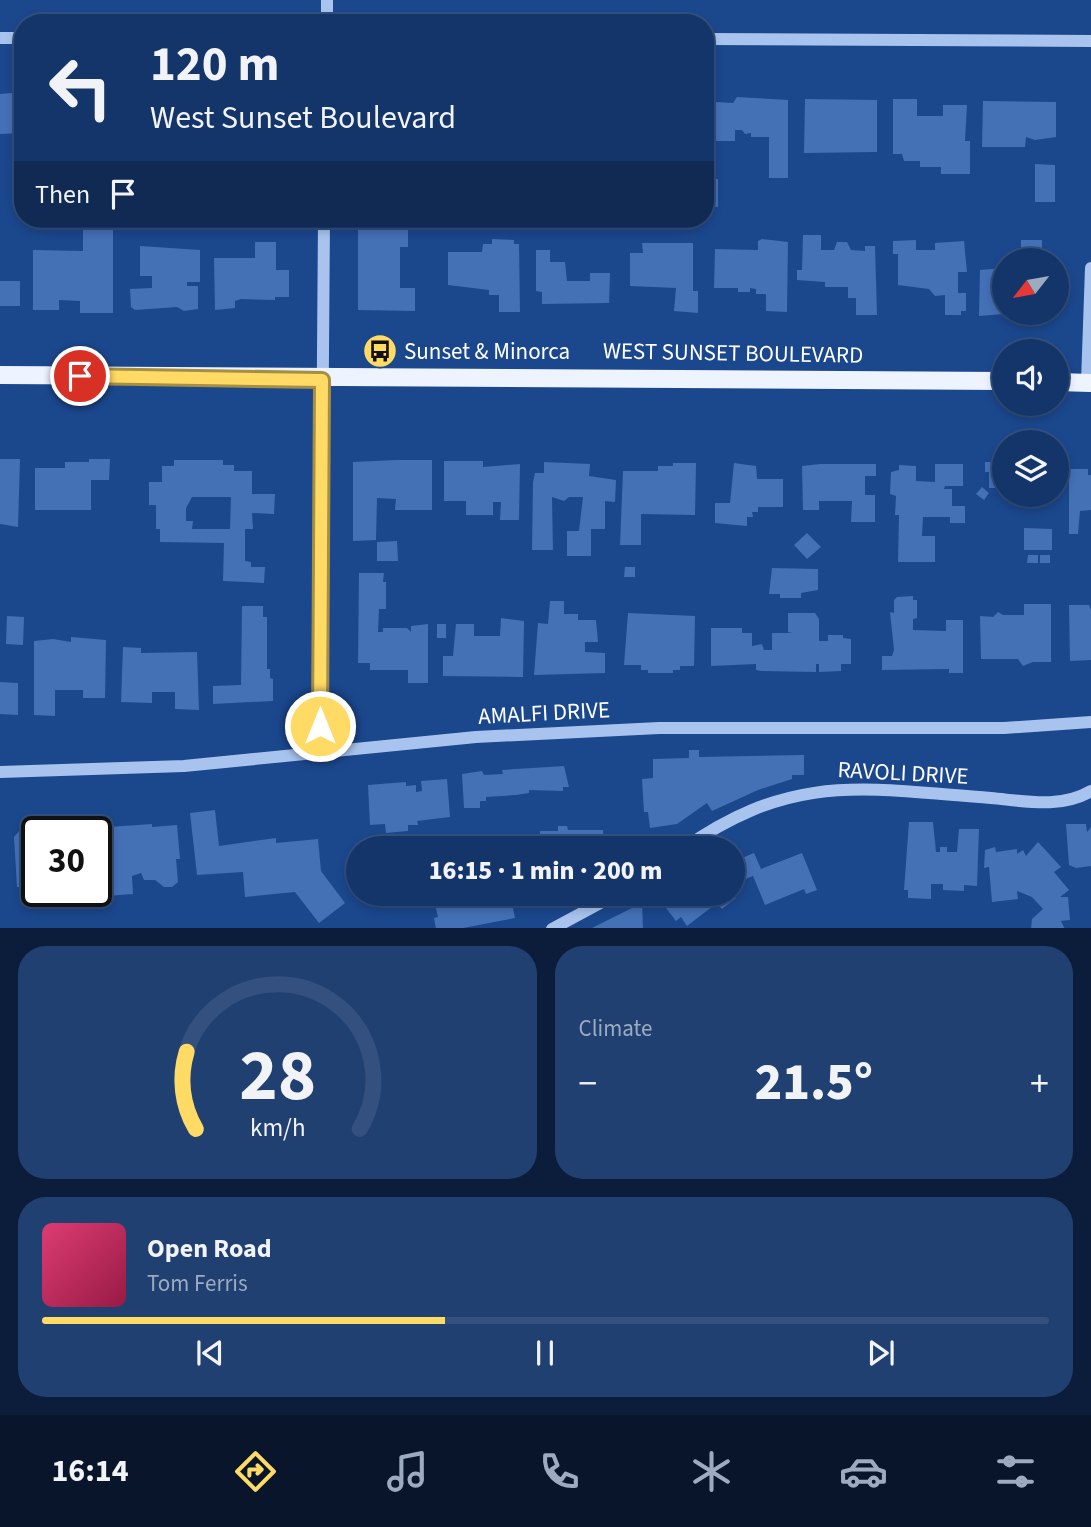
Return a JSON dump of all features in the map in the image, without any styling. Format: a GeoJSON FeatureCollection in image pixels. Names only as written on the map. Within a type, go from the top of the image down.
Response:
{"type":"FeatureCollection","features":[{"type":"Feature","properties":{"kind":"main road","name":"WEST SUNSET BOULEVARD"},"geometry":{"type":"LineString","coordinates":[[0,375],[322,380],[609,376],[992,381]]}},
{"type":"Feature","properties":{"kind":"main road"},"geometry":{"type":"LineString","coordinates":[[1069,382],[1089,382]]}},
{"type":"Feature","properties":{"kind":"street"},"geometry":{"type":"LineString","coordinates":[[714,39],[1091,41]]}},
{"type":"Feature","properties":{"kind":"street"},"geometry":{"type":"LineString","coordinates":[[320,752],[324,228]]}},
{"type":"Feature","properties":{"kind":"street"},"geometry":{"type":"LineString","coordinates":[[1089,382],[1091,268]]}},
{"type":"Feature","properties":{"kind":"street","name":"AMALFI DRIVE"},"geometry":{"type":"LineString","coordinates":[[0,772],[184,766],[476,737],[659,728],[1004,728],[1091,722]]}},
{"type":"Feature","properties":{"kind":"street","name":"RAVOLI DRIVE"},"geometry":{"type":"LineString","coordinates":[[702,836],[750,809],[805,792],[850,788],[1051,803],[1091,791]]}},
{"type":"Feature","properties":{"kind":"street"},"geometry":{"type":"LineString","coordinates":[[554,928],[595,906]]}},
{"type":"Feature","properties":{"kind":"building"},"geometry":{"type":"Polygon","coordinates":[[[14,93],[14,133],[0,134],[0,94],[14,93]]]}},
{"type":"Feature","properties":{"kind":"building"},"geometry":{"type":"Polygon","coordinates":[[[737,97],[788,100],[788,178],[769,178],[769,137],[751,137],[751,133],[735,130],[735,141],[715,141],[716,102],[733,103],[737,97]]]}},
{"type":"Feature","properties":{"kind":"building"},"geometry":{"type":"Polygon","coordinates":[[[805,99],[877,100],[877,152],[804,153],[805,99]]]}},
{"type":"Feature","properties":{"kind":"building"},"geometry":{"type":"Polygon","coordinates":[[[893,99],[917,99],[917,116],[943,116],[943,105],[967,105],[965,141],[970,141],[970,174],[941,174],[941,167],[920,167],[920,161],[904,161],[902,154],[893,154],[893,99]]]}},
{"type":"Feature","properties":{"kind":"building"},"geometry":{"type":"Polygon","coordinates":[[[983,101],[1056,102],[1056,137],[1035,140],[1026,137],[1025,147],[982,147],[983,101]]]}},
{"type":"Feature","properties":{"kind":"building"},"geometry":{"type":"Polygon","coordinates":[[[1035,164],[1055,165],[1055,202],[1035,202],[1035,164]]]}},
{"type":"Feature","properties":{"kind":"building"},"geometry":{"type":"Polygon","coordinates":[[[714,179],[718,179],[718,207],[714,207],[714,179]]]}},
{"type":"Feature","properties":{"kind":"building"},"geometry":{"type":"Polygon","coordinates":[[[83,228],[113,228],[113,313],[80,313],[80,301],[59,300],[59,310],[33,310],[33,250],[83,251],[83,228]]]}},
{"type":"Feature","properties":{"kind":"building"},"geometry":{"type":"Polygon","coordinates":[[[358,228],[408,230],[408,247],[400,247],[400,288],[415,288],[415,311],[358,310],[358,228]]]}},
{"type":"Feature","properties":{"kind":"building"},"geometry":{"type":"Polygon","coordinates":[[[803,235],[821,235],[821,250],[834,250],[837,242],[847,242],[851,250],[865,251],[865,246],[875,246],[877,315],[856,315],[856,298],[848,298],[848,287],[825,287],[825,282],[797,280],[797,270],[802,270],[803,235]]]}},
{"type":"Feature","properties":{"kind":"building"},"geometry":{"type":"Polygon","coordinates":[[[492,239],[514,240],[514,244],[519,244],[520,312],[499,312],[499,295],[489,295],[489,290],[448,285],[448,252],[482,252],[483,244],[492,244],[492,239]]]}},
{"type":"Feature","properties":{"kind":"building"},"geometry":{"type":"Polygon","coordinates":[[[762,239],[788,242],[787,312],[766,311],[766,294],[756,294],[756,289],[738,292],[738,288],[714,288],[715,249],[758,250],[758,241],[762,239]]]}},
{"type":"Feature","properties":{"kind":"building"},"geometry":{"type":"Polygon","coordinates":[[[916,240],[916,250],[935,250],[935,243],[964,241],[967,272],[958,272],[958,293],[966,293],[966,311],[961,311],[961,315],[945,315],[945,295],[935,296],[929,289],[898,285],[898,254],[893,254],[893,241],[916,240]]]}},
{"type":"Feature","properties":{"kind":"building"},"geometry":{"type":"Polygon","coordinates":[[[1021,240],[1042,240],[1042,248],[1021,248],[1021,240]]]}},
{"type":"Feature","properties":{"kind":"building"},"geometry":{"type":"Polygon","coordinates":[[[255,242],[276,242],[276,270],[289,270],[289,297],[275,297],[275,300],[241,299],[235,301],[235,308],[215,310],[214,258],[255,258],[255,242]]]}},
{"type":"Feature","properties":{"kind":"building"},"geometry":{"type":"Polygon","coordinates":[[[642,243],[693,243],[693,291],[698,291],[698,313],[674,311],[676,288],[630,286],[630,253],[643,253],[642,243]]]}},
{"type":"Feature","properties":{"kind":"building"},"geometry":{"type":"Polygon","coordinates":[[[140,246],[200,250],[200,282],[187,282],[187,286],[198,286],[198,309],[184,311],[177,307],[135,310],[131,307],[130,289],[152,288],[152,276],[140,276],[140,246]]]}},
{"type":"Feature","properties":{"kind":"building"},"geometry":{"type":"Polygon","coordinates":[[[536,250],[550,250],[550,262],[565,262],[567,281],[590,281],[590,273],[610,273],[609,303],[542,304],[542,292],[536,291],[536,250]]]}},
{"type":"Feature","properties":{"kind":"building"},"geometry":{"type":"Polygon","coordinates":[[[992,269],[992,315],[979,316],[980,270],[992,269]]]}},
{"type":"Feature","properties":{"kind":"building"},"geometry":{"type":"Polygon","coordinates":[[[0,281],[20,281],[20,306],[0,306],[0,281]]]}},
{"type":"Feature","properties":{"kind":"building"},"geometry":{"type":"Polygon","coordinates":[[[0,459],[20,459],[18,527],[0,524],[0,459]]]}},
{"type":"Feature","properties":{"kind":"building"},"geometry":{"type":"Polygon","coordinates":[[[89,459],[110,459],[109,480],[91,480],[91,510],[35,510],[35,468],[65,468],[65,462],[89,462],[89,459]]]}},
{"type":"Feature","properties":{"kind":"building"},"geometry":{"type":"Polygon","coordinates":[[[174,460],[223,460],[223,465],[234,465],[234,471],[252,471],[252,494],[275,494],[274,514],[252,513],[253,529],[245,529],[245,561],[251,562],[251,567],[265,567],[264,583],[223,581],[224,543],[160,542],[160,529],[156,529],[156,505],[149,505],[149,482],[162,482],[162,466],[174,466],[174,460]],[[192,497],[186,508],[186,521],[193,521],[192,529],[230,529],[231,497],[192,497]]]}},
{"type":"Feature","properties":{"kind":"building"},"geometry":{"type":"Polygon","coordinates":[[[432,460],[432,510],[395,510],[396,499],[377,498],[376,540],[353,541],[353,462],[432,460]]]}},
{"type":"Feature","properties":{"kind":"building"},"geometry":{"type":"Polygon","coordinates":[[[444,461],[483,461],[483,467],[520,464],[519,520],[500,520],[501,502],[493,502],[493,515],[466,515],[466,501],[444,501],[444,461]]]}},
{"type":"Feature","properties":{"kind":"building"},"geometry":{"type":"Polygon","coordinates":[[[544,462],[590,464],[589,476],[616,480],[615,502],[605,501],[605,529],[591,529],[591,556],[567,556],[567,531],[579,531],[583,497],[569,497],[564,501],[552,497],[553,550],[532,550],[533,482],[535,473],[544,473],[544,462]]]}},
{"type":"Feature","properties":{"kind":"building"},"geometry":{"type":"Polygon","coordinates":[[[985,462],[992,462],[992,488],[989,488],[989,472],[985,472],[985,462]]]}},
{"type":"Feature","properties":{"kind":"building"},"geometry":{"type":"Polygon","coordinates":[[[673,463],[696,463],[695,515],[641,514],[641,545],[620,545],[623,471],[658,471],[658,466],[673,466],[673,463]]]}},
{"type":"Feature","properties":{"kind":"building"},"geometry":{"type":"Polygon","coordinates":[[[734,463],[756,466],[757,479],[783,479],[783,507],[758,507],[758,512],[752,512],[753,517],[747,517],[747,526],[715,523],[715,503],[730,503],[734,463]]]}},
{"type":"Feature","properties":{"kind":"building"},"geometry":{"type":"Polygon","coordinates":[[[876,464],[876,476],[865,476],[865,495],[875,495],[875,522],[851,522],[852,501],[819,501],[819,510],[803,510],[802,466],[876,464]]]}},
{"type":"Feature","properties":{"kind":"building"},"geometry":{"type":"Polygon","coordinates":[[[935,464],[963,464],[963,486],[945,486],[944,489],[952,489],[952,506],[965,506],[965,523],[950,523],[950,517],[923,517],[922,536],[935,536],[935,562],[898,562],[899,515],[895,515],[896,496],[890,494],[891,472],[899,470],[899,465],[916,466],[916,481],[935,482],[935,464]]]}},
{"type":"Feature","properties":{"kind":"building"},"geometry":{"type":"Polygon","coordinates":[[[1069,469],[1088,469],[1088,475],[1091,475],[1091,510],[1080,511],[1078,534],[1069,534],[1069,469]]]}},
{"type":"Feature","properties":{"kind":"building"},"geometry":{"type":"Polygon","coordinates":[[[982,487],[989,493],[984,500],[976,494],[982,487]]]}},
{"type":"Feature","properties":{"kind":"building"},"geometry":{"type":"Polygon","coordinates":[[[1024,528],[1052,529],[1052,550],[1024,550],[1024,528]]]}},
{"type":"Feature","properties":{"kind":"building"},"geometry":{"type":"Polygon","coordinates":[[[807,533],[821,547],[807,559],[794,545],[807,533]]]}},
{"type":"Feature","properties":{"kind":"building"},"geometry":{"type":"Polygon","coordinates":[[[397,541],[398,561],[377,561],[377,542],[397,541]]]}},
{"type":"Feature","properties":{"kind":"building"},"geometry":{"type":"Polygon","coordinates":[[[1028,555],[1038,555],[1038,563],[1027,563],[1028,555]]]}},
{"type":"Feature","properties":{"kind":"building"},"geometry":{"type":"Polygon","coordinates":[[[1040,555],[1050,555],[1050,563],[1040,563],[1040,555]]]}},
{"type":"Feature","properties":{"kind":"building"},"geometry":{"type":"Polygon","coordinates":[[[625,567],[635,567],[635,577],[624,577],[625,567]]]}},
{"type":"Feature","properties":{"kind":"building"},"geometry":{"type":"Polygon","coordinates":[[[772,568],[818,569],[818,590],[801,593],[801,598],[780,598],[780,594],[769,594],[772,568]]]}},
{"type":"Feature","properties":{"kind":"building"},"geometry":{"type":"Polygon","coordinates":[[[359,573],[384,573],[386,609],[379,609],[378,632],[383,632],[383,628],[407,628],[411,632],[411,626],[428,624],[428,683],[408,683],[408,670],[370,670],[370,663],[358,663],[359,573]]]}},
{"type":"Feature","properties":{"kind":"building"},"geometry":{"type":"Polygon","coordinates":[[[913,596],[913,600],[917,600],[917,618],[913,619],[913,630],[946,631],[946,620],[963,620],[963,673],[949,673],[949,669],[882,670],[882,656],[892,656],[894,650],[890,612],[894,613],[894,600],[897,597],[913,596]]]}},
{"type":"Feature","properties":{"kind":"building"},"geometry":{"type":"Polygon","coordinates":[[[550,601],[564,601],[564,614],[578,614],[578,620],[596,620],[598,642],[585,642],[585,652],[605,653],[605,673],[534,675],[538,623],[548,624],[550,601]]]}},
{"type":"Feature","properties":{"kind":"building"},"geometry":{"type":"Polygon","coordinates":[[[1024,604],[1051,604],[1051,662],[1033,662],[1023,666],[1018,659],[981,659],[980,616],[993,617],[998,612],[1003,615],[1024,615],[1024,604]]]}},
{"type":"Feature","properties":{"kind":"building"},"geometry":{"type":"Polygon","coordinates":[[[1069,605],[1089,605],[1091,610],[1091,660],[1070,661],[1069,605]]]}},
{"type":"Feature","properties":{"kind":"building"},"geometry":{"type":"Polygon","coordinates":[[[242,606],[263,606],[263,617],[267,617],[267,669],[270,669],[270,678],[273,679],[273,701],[213,704],[213,686],[241,685],[242,606]]]}},
{"type":"Feature","properties":{"kind":"building"},"geometry":{"type":"Polygon","coordinates":[[[628,613],[695,616],[694,666],[680,666],[680,670],[673,670],[673,673],[648,673],[648,670],[641,670],[641,665],[624,665],[628,613]]]}},
{"type":"Feature","properties":{"kind":"building"},"geometry":{"type":"Polygon","coordinates":[[[788,613],[815,613],[819,619],[819,641],[828,641],[828,635],[843,635],[843,638],[851,639],[851,664],[841,664],[841,671],[819,672],[819,664],[816,664],[816,672],[761,671],[756,670],[756,664],[711,666],[711,628],[742,628],[742,633],[752,633],[752,646],[762,644],[764,650],[772,650],[772,633],[792,633],[788,632],[788,613]]]}},
{"type":"Feature","properties":{"kind":"building"},"geometry":{"type":"Polygon","coordinates":[[[7,616],[24,617],[23,645],[6,644],[7,616]]]}},
{"type":"Feature","properties":{"kind":"building"},"geometry":{"type":"Polygon","coordinates":[[[501,618],[524,621],[523,677],[443,676],[443,656],[453,656],[456,624],[474,624],[474,636],[500,636],[501,618]]]}},
{"type":"Feature","properties":{"kind":"building"},"geometry":{"type":"Polygon","coordinates":[[[437,624],[446,624],[446,638],[437,638],[437,624]]]}},
{"type":"Feature","properties":{"kind":"building"},"geometry":{"type":"Polygon","coordinates":[[[71,637],[106,640],[105,698],[83,698],[83,690],[55,690],[55,716],[34,715],[34,641],[53,639],[71,642],[71,637]]]}},
{"type":"Feature","properties":{"kind":"building"},"geometry":{"type":"Polygon","coordinates":[[[123,647],[141,648],[141,653],[197,652],[199,710],[175,709],[175,692],[152,692],[152,703],[121,702],[123,647]]]}},
{"type":"Feature","properties":{"kind":"building"},"geometry":{"type":"Polygon","coordinates":[[[0,682],[18,683],[18,715],[0,714],[0,682]]]}},
{"type":"Feature","properties":{"kind":"building"},"geometry":{"type":"Polygon","coordinates":[[[689,750],[699,750],[699,757],[804,755],[804,775],[792,775],[792,779],[758,790],[712,811],[707,803],[677,824],[650,828],[648,812],[644,812],[642,779],[653,778],[653,759],[689,758],[689,750]]]}},
{"type":"Feature","properties":{"kind":"building"},"geometry":{"type":"Polygon","coordinates":[[[564,766],[569,787],[563,787],[563,791],[529,790],[529,793],[486,797],[486,801],[480,801],[480,808],[464,808],[462,774],[482,771],[484,775],[503,774],[502,770],[564,766]]]}},
{"type":"Feature","properties":{"kind":"building"},"geometry":{"type":"Polygon","coordinates":[[[447,779],[450,817],[417,821],[418,825],[408,825],[408,831],[386,833],[385,824],[370,825],[368,785],[406,782],[406,786],[416,785],[416,792],[422,791],[421,781],[447,779]]]}},
{"type":"Feature","properties":{"kind":"building"},"geometry":{"type":"Polygon","coordinates":[[[215,810],[219,846],[276,838],[276,843],[318,839],[321,871],[345,903],[319,923],[295,892],[245,897],[243,872],[197,875],[190,813],[215,810]]]}},
{"type":"Feature","properties":{"kind":"building"},"geometry":{"type":"Polygon","coordinates":[[[909,822],[933,822],[936,852],[940,852],[940,847],[947,847],[947,852],[957,852],[959,829],[979,829],[977,886],[964,885],[964,891],[943,890],[943,884],[931,884],[931,899],[908,898],[908,890],[904,890],[909,822]]]}},
{"type":"Feature","properties":{"kind":"building"},"geometry":{"type":"Polygon","coordinates":[[[1066,824],[1086,824],[1087,832],[1091,827],[1091,866],[1076,868],[1069,865],[1066,824]]]}},
{"type":"Feature","properties":{"kind":"building"},"geometry":{"type":"Polygon","coordinates":[[[177,825],[180,859],[176,859],[178,882],[172,887],[164,887],[155,880],[144,880],[141,873],[132,876],[133,894],[112,896],[112,827],[177,825]]]}},
{"type":"Feature","properties":{"kind":"building"},"geometry":{"type":"Polygon","coordinates":[[[558,826],[567,826],[568,830],[603,830],[603,836],[540,836],[540,831],[558,831],[558,826]]]}},
{"type":"Feature","properties":{"kind":"building"},"geometry":{"type":"Polygon","coordinates":[[[21,829],[21,887],[17,887],[14,837],[21,829]]]}},
{"type":"Feature","properties":{"kind":"building"},"geometry":{"type":"Polygon","coordinates":[[[1038,842],[1061,867],[1054,872],[1069,890],[1060,897],[1068,897],[1070,920],[1061,921],[1064,928],[1031,928],[1032,919],[1043,909],[1032,897],[1017,891],[1018,899],[992,902],[989,867],[984,868],[985,850],[995,847],[996,852],[1017,849],[1017,854],[1023,850],[1026,856],[1038,842]]]}},
{"type":"Feature","properties":{"kind":"building"},"geometry":{"type":"Polygon","coordinates":[[[754,853],[761,869],[802,853],[817,890],[806,894],[804,889],[765,905],[753,876],[745,879],[745,857],[754,853]]]}},
{"type":"Feature","properties":{"kind":"building"},"geometry":{"type":"Polygon","coordinates":[[[435,906],[512,906],[515,918],[463,928],[436,928],[434,918],[438,917],[435,906]]]}},
{"type":"Feature","properties":{"kind":"building"},"geometry":{"type":"Polygon","coordinates":[[[636,906],[642,906],[643,928],[592,928],[636,906]]]}},
{"type":"Feature","properties":{"kind":"building"},"geometry":{"type":"Polygon","coordinates":[[[713,906],[687,926],[681,917],[676,921],[666,908],[713,906]]]}},
{"type":"Feature","properties":{"kind":"place","name":"Sunset & Minorca"},"geometry":{"type":"Point","coordinates":[380,351]}},
{"type":"Feature","properties":{"kind":"route"},"geometry":{"type":"LineString","coordinates":[[80,376],[322,380],[320,726]]}}]}
